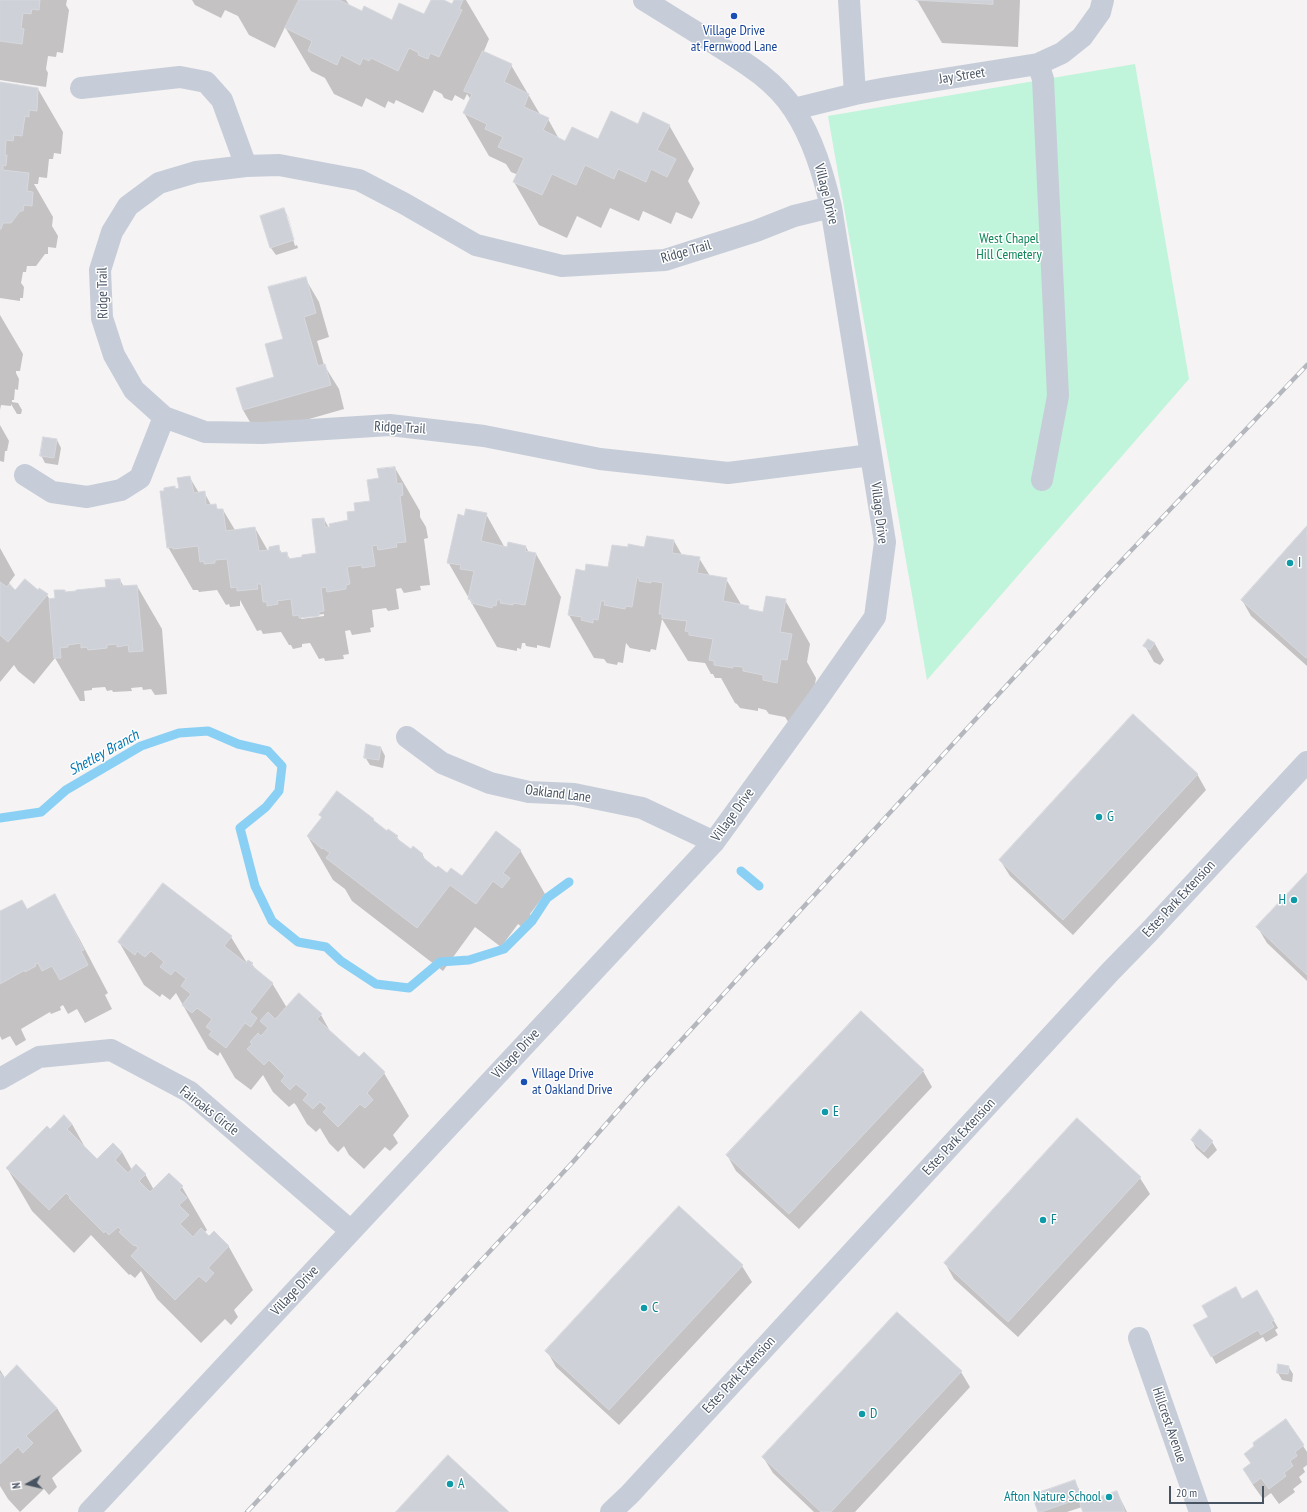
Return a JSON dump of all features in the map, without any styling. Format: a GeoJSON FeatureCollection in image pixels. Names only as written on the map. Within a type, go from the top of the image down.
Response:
{"type":"FeatureCollection","features":[{"type":"Feature","properties":{"kind":"street","name":"Village Drive"},"geometry":{"type":"LineString","coordinates":[[90,1512],[714,842],[875,617],[885,542],[831,207],[822,172],[808,137],[794,109],[772,83],[743,62],[644,0]]}},
{"type":"Feature","properties":{"kind":"street"},"geometry":{"type":"LineString","coordinates":[[850,0],[855,94]]}},
{"type":"Feature","properties":{"kind":"street","name":"Jay Street"},"geometry":{"type":"LineString","coordinates":[[794,109],[855,94],[1038,64],[1062,53],[1082,37],[1100,12],[1103,0]]}},
{"type":"Feature","properties":{"kind":"street"},"geometry":{"type":"LineString","coordinates":[[1038,64],[1043,80],[1058,396],[1042,480]]}},
{"type":"Feature","properties":{"kind":"street"},"geometry":{"type":"LineString","coordinates":[[82,88],[180,77],[206,82],[222,100],[246,166]]}},
{"type":"Feature","properties":{"kind":"street","name":"Ridge Trail"},"geometry":{"type":"LineString","coordinates":[[831,207],[794,216],[665,260],[562,266],[476,245],[405,204],[358,180],[279,165],[246,166],[196,172],[159,183],[128,206],[112,232],[100,270],[102,318],[114,355],[134,390],[164,418],[205,432],[262,433],[390,425],[484,436],[600,459],[728,473],[871,455]]}},
{"type":"Feature","properties":{"kind":"street"},"geometry":{"type":"LineString","coordinates":[[25,476],[52,492],[87,497],[121,490],[140,478],[164,418]]}},
{"type":"Feature","properties":{"kind":"street","name":"Oakland Lane"},"geometry":{"type":"LineString","coordinates":[[407,737],[442,763],[490,783],[529,792],[574,794],[642,808],[714,842]]}},
{"type":"Feature","properties":{"kind":"street","name":"Estes Park Extension"},"geometry":{"type":"LineString","coordinates":[[611,1512],[630,1494],[1110,972],[1307,762]]}},
{"type":"Feature","properties":{"kind":"street","name":"Fairoaks Circle"},"geometry":{"type":"LineString","coordinates":[[0,1080],[40,1056],[111,1050],[190,1092],[352,1231]]}},
{"type":"Feature","properties":{"kind":"street","name":"Hillcrest Avenue"},"geometry":{"type":"LineString","coordinates":[[1139,1338],[1200,1512]]}},
{"type":"Feature","properties":{"kind":"green space","name":"West Chapel Hill Cemetery"},"geometry":{"type":"Polygon","coordinates":[[[1135,64],[1189,379],[927,680],[828,116],[1135,64]]]}},
{"type":"Feature","properties":{"kind":"building"},"geometry":{"type":"Polygon","coordinates":[[[0,0],[40,0],[39,10],[32,9],[31,14],[23,13],[21,28],[24,29],[22,44],[0,41],[0,0]]]}},
{"type":"Feature","properties":{"kind":"building"},"geometry":{"type":"Polygon","coordinates":[[[299,0],[339,0],[362,11],[364,6],[392,20],[399,3],[424,14],[431,0],[444,0],[452,4],[454,0],[463,0],[459,9],[462,10],[439,57],[430,53],[428,59],[418,55],[419,53],[409,48],[398,71],[371,58],[369,61],[363,58],[360,65],[341,55],[337,65],[308,51],[312,41],[285,28],[299,0]]]}},
{"type":"Feature","properties":{"kind":"building"},"geometry":{"type":"Polygon","coordinates":[[[916,0],[993,0],[993,4],[916,0]]]}},
{"type":"Feature","properties":{"kind":"building"},"geometry":{"type":"Polygon","coordinates":[[[483,51],[512,64],[504,82],[529,94],[524,107],[549,118],[543,130],[565,141],[572,127],[598,139],[611,111],[638,124],[643,112],[670,125],[657,150],[676,159],[667,177],[651,169],[646,182],[618,169],[614,179],[585,165],[576,185],[552,174],[542,195],[513,182],[524,158],[498,147],[503,137],[485,129],[487,124],[463,113],[472,94],[464,91],[483,51]]]}},
{"type":"Feature","properties":{"kind":"building"},"geometry":{"type":"Polygon","coordinates":[[[0,82],[38,88],[37,111],[29,110],[29,117],[25,116],[22,136],[14,135],[13,141],[6,140],[6,166],[3,165],[3,170],[29,173],[27,191],[33,192],[32,206],[24,205],[23,211],[20,211],[11,223],[3,223],[1,229],[0,229],[0,82]]]}},
{"type":"Feature","properties":{"kind":"building"},"geometry":{"type":"Polygon","coordinates":[[[284,208],[294,240],[270,248],[260,216],[284,208]]]}},
{"type":"Feature","properties":{"kind":"building"},"geometry":{"type":"Polygon","coordinates":[[[306,277],[316,313],[304,317],[318,366],[325,364],[331,385],[243,410],[236,388],[274,377],[265,344],[283,339],[268,287],[306,277]]]}},
{"type":"Feature","properties":{"kind":"building"},"geometry":{"type":"Polygon","coordinates":[[[43,437],[57,439],[54,458],[40,456],[43,437]]]}},
{"type":"Feature","properties":{"kind":"building"},"geometry":{"type":"Polygon","coordinates":[[[395,467],[397,484],[402,483],[403,495],[400,496],[406,542],[396,543],[397,547],[378,550],[377,545],[372,546],[375,566],[362,568],[362,565],[347,567],[350,584],[346,585],[346,589],[327,592],[326,587],[321,588],[324,611],[319,612],[319,616],[299,618],[299,615],[293,616],[291,599],[277,601],[278,604],[267,606],[267,602],[263,602],[261,584],[257,584],[258,589],[237,591],[237,587],[231,588],[227,559],[215,560],[215,563],[204,564],[204,561],[200,562],[198,546],[173,549],[173,547],[167,548],[160,491],[164,491],[164,488],[175,486],[175,489],[179,488],[177,478],[190,476],[194,493],[205,491],[206,505],[216,504],[217,509],[223,509],[226,531],[255,527],[259,551],[269,550],[269,547],[279,545],[280,553],[287,552],[288,559],[316,553],[312,519],[324,518],[325,527],[330,527],[329,524],[348,520],[347,512],[355,511],[354,503],[370,501],[367,480],[379,478],[377,469],[395,467]]]}},
{"type":"Feature","properties":{"kind":"building"},"geometry":{"type":"Polygon","coordinates":[[[466,509],[487,513],[481,541],[507,547],[508,542],[526,546],[525,551],[536,553],[525,605],[500,603],[501,600],[497,600],[496,606],[493,605],[492,608],[471,603],[472,600],[468,599],[474,571],[460,569],[461,565],[447,563],[458,514],[464,516],[466,509]]]}},
{"type":"Feature","properties":{"kind":"building","name":"I"},"geometry":{"type":"Polygon","coordinates":[[[1307,526],[1307,657],[1306,658],[1241,600],[1307,526]]]}},
{"type":"Feature","properties":{"kind":"building"},"geometry":{"type":"Polygon","coordinates":[[[647,536],[674,540],[672,553],[700,557],[697,573],[727,578],[723,601],[749,606],[748,609],[763,612],[766,596],[786,599],[780,632],[792,634],[787,660],[781,659],[777,683],[763,680],[763,675],[743,671],[743,667],[733,666],[733,668],[714,665],[714,661],[709,660],[713,639],[689,635],[689,632],[685,631],[687,621],[662,618],[662,614],[659,614],[663,583],[639,581],[639,578],[637,577],[632,607],[626,606],[625,609],[604,605],[605,601],[601,601],[598,620],[593,619],[593,623],[581,620],[582,617],[568,615],[576,569],[585,571],[586,564],[608,567],[612,545],[628,547],[628,544],[644,547],[647,536]]]}},
{"type":"Feature","properties":{"kind":"building"},"geometry":{"type":"Polygon","coordinates":[[[25,579],[38,590],[39,588],[48,594],[8,642],[0,635],[0,582],[7,587],[9,584],[15,590],[25,579]]]}},
{"type":"Feature","properties":{"kind":"building"},"geometry":{"type":"Polygon","coordinates":[[[120,579],[121,586],[137,585],[143,651],[129,652],[128,645],[117,647],[117,644],[107,645],[107,648],[88,650],[87,647],[81,648],[81,643],[60,648],[61,658],[54,658],[49,599],[55,598],[54,590],[65,590],[65,592],[106,587],[105,580],[120,579]]]}},
{"type":"Feature","properties":{"kind":"building"},"geometry":{"type":"Polygon","coordinates":[[[1148,639],[1155,643],[1150,650],[1143,646],[1148,639]]]}},
{"type":"Feature","properties":{"kind":"building","name":"G"},"geometry":{"type":"Polygon","coordinates":[[[1133,714],[1198,774],[1063,920],[999,860],[1133,714]]]}},
{"type":"Feature","properties":{"kind":"building"},"geometry":{"type":"Polygon","coordinates":[[[366,744],[381,747],[379,760],[364,758],[366,744]]]}},
{"type":"Feature","properties":{"kind":"building"},"geometry":{"type":"Polygon","coordinates":[[[337,791],[374,819],[373,820],[387,831],[388,829],[398,836],[396,838],[411,849],[413,846],[423,854],[421,856],[436,868],[438,866],[447,873],[451,868],[462,876],[496,831],[521,850],[503,873],[510,878],[502,888],[493,881],[476,904],[450,885],[417,928],[326,858],[330,853],[323,848],[322,849],[307,836],[322,817],[319,815],[337,791]]]}},
{"type":"Feature","properties":{"kind":"building","name":"H"},"geometry":{"type":"Polygon","coordinates":[[[1307,873],[1307,975],[1256,927],[1307,873]]]}},
{"type":"Feature","properties":{"kind":"building"},"geometry":{"type":"Polygon","coordinates":[[[163,883],[232,936],[224,946],[246,963],[248,960],[253,963],[251,965],[273,983],[250,1012],[257,1018],[251,1027],[245,1023],[226,1048],[209,1035],[212,1031],[206,1027],[212,1019],[197,1008],[192,1013],[182,1005],[191,994],[181,986],[186,979],[175,970],[171,975],[160,967],[164,962],[151,951],[145,957],[137,951],[135,955],[118,942],[163,883]]]}},
{"type":"Feature","properties":{"kind":"building"},"geometry":{"type":"Polygon","coordinates":[[[55,894],[84,950],[81,951],[88,965],[60,980],[52,966],[42,971],[38,963],[35,964],[36,966],[25,972],[25,970],[0,984],[0,911],[22,900],[27,909],[55,894]]]}},
{"type":"Feature","properties":{"kind":"building"},"geometry":{"type":"Polygon","coordinates":[[[299,993],[322,1014],[317,1019],[359,1057],[364,1052],[385,1072],[367,1093],[373,1100],[365,1108],[360,1104],[338,1127],[323,1112],[327,1108],[320,1102],[313,1109],[303,1100],[308,1094],[296,1084],[290,1090],[281,1081],[285,1076],[269,1060],[264,1065],[247,1049],[252,1044],[250,1042],[258,1033],[261,1036],[268,1028],[260,1021],[268,1012],[275,1019],[299,993]]]}},
{"type":"Feature","properties":{"kind":"building","name":"E"},"geometry":{"type":"Polygon","coordinates":[[[861,1011],[924,1070],[789,1214],[726,1155],[861,1011]]]}},
{"type":"Feature","properties":{"kind":"building"},"geometry":{"type":"Polygon","coordinates":[[[64,1115],[72,1124],[67,1129],[97,1159],[113,1143],[122,1152],[115,1160],[128,1173],[136,1164],[146,1174],[139,1181],[150,1192],[169,1173],[183,1186],[179,1190],[187,1198],[179,1205],[189,1215],[180,1224],[193,1237],[201,1228],[209,1236],[214,1231],[229,1246],[208,1268],[214,1273],[206,1282],[199,1276],[175,1300],[131,1256],[138,1248],[119,1232],[121,1230],[118,1227],[109,1235],[105,1231],[104,1233],[69,1198],[70,1197],[66,1193],[49,1210],[6,1168],[47,1126],[50,1129],[64,1115]]]}},
{"type":"Feature","properties":{"kind":"building","name":"F"},"geometry":{"type":"Polygon","coordinates":[[[1077,1118],[1141,1177],[1008,1322],[944,1263],[1077,1118]]]}},
{"type":"Feature","properties":{"kind":"building"},"geometry":{"type":"Polygon","coordinates":[[[1200,1129],[1213,1141],[1204,1152],[1191,1140],[1200,1129]]]}},
{"type":"Feature","properties":{"kind":"building","name":"C"},"geometry":{"type":"Polygon","coordinates":[[[679,1206],[743,1265],[609,1410],[545,1351],[679,1206]]]}},
{"type":"Feature","properties":{"kind":"building"},"geometry":{"type":"Polygon","coordinates":[[[1236,1287],[1242,1299],[1257,1290],[1274,1320],[1271,1322],[1274,1327],[1261,1335],[1258,1330],[1211,1357],[1193,1325],[1208,1317],[1202,1306],[1236,1287]]]}},
{"type":"Feature","properties":{"kind":"building","name":"D"},"geometry":{"type":"Polygon","coordinates":[[[897,1312],[962,1371],[831,1512],[821,1512],[762,1457],[897,1312]]]}},
{"type":"Feature","properties":{"kind":"building"},"geometry":{"type":"Polygon","coordinates":[[[1278,1364],[1289,1366],[1288,1374],[1277,1373],[1278,1364]]]}},
{"type":"Feature","properties":{"kind":"building"},"geometry":{"type":"Polygon","coordinates":[[[17,1365],[57,1408],[26,1436],[33,1443],[23,1453],[18,1447],[0,1464],[0,1373],[4,1378],[17,1365]]]}},
{"type":"Feature","properties":{"kind":"building"},"geometry":{"type":"Polygon","coordinates":[[[1286,1419],[1304,1445],[1295,1452],[1297,1456],[1290,1461],[1293,1466],[1284,1473],[1286,1476],[1269,1489],[1261,1478],[1253,1484],[1243,1469],[1251,1463],[1244,1454],[1254,1446],[1253,1443],[1286,1419]]]}},
{"type":"Feature","properties":{"kind":"building","name":"A"},"geometry":{"type":"Polygon","coordinates":[[[448,1455],[509,1512],[396,1512],[448,1455]]]}},
{"type":"Feature","properties":{"kind":"building"},"geometry":{"type":"Polygon","coordinates":[[[1075,1480],[1081,1498],[1038,1512],[1032,1495],[1075,1480]]]}},
{"type":"Feature","properties":{"kind":"building","name":"Afton Nature School"},"geometry":{"type":"Polygon","coordinates":[[[1117,1491],[1125,1512],[1083,1512],[1080,1504],[1117,1491]]]}},
{"type":"Feature","properties":{"kind":"waterway","name":"Shetley Branch"},"geometry":{"type":"LineString","coordinates":[[0,818],[41,812],[66,790],[141,746],[179,733],[208,731],[238,744],[268,751],[282,766],[279,791],[266,807],[240,828],[255,886],[272,921],[298,942],[326,947],[341,961],[376,984],[409,988],[440,962],[469,960],[504,949],[532,921],[547,898],[569,882]]}},
{"type":"Feature","properties":{"kind":"waterway","name":"Shetley Branch"},"geometry":{"type":"LineString","coordinates":[[741,871],[759,886]]}},
{"type":"Feature","properties":{"kind":"railway"},"geometry":{"type":"LineString","coordinates":[[247,1512],[572,1163],[642,1083],[1107,576],[1307,365]]}},
{"type":"Feature","properties":{"kind":"place","name":"Village Drive at Fernwood Lane"},"geometry":{"type":"Point","coordinates":[734,16]}},
{"type":"Feature","properties":{"kind":"place","name":"I"},"geometry":{"type":"Point","coordinates":[1290,563]}},
{"type":"Feature","properties":{"kind":"place","name":"G"},"geometry":{"type":"Point","coordinates":[1099,817]}},
{"type":"Feature","properties":{"kind":"place","name":"H"},"geometry":{"type":"Point","coordinates":[1294,900]}},
{"type":"Feature","properties":{"kind":"place","name":"Village Drive at Oakland Drive"},"geometry":{"type":"Point","coordinates":[524,1082]}},
{"type":"Feature","properties":{"kind":"place","name":"E"},"geometry":{"type":"Point","coordinates":[825,1112]}},
{"type":"Feature","properties":{"kind":"place","name":"F"},"geometry":{"type":"Point","coordinates":[1043,1220]}},
{"type":"Feature","properties":{"kind":"place","name":"C"},"geometry":{"type":"Point","coordinates":[644,1308]}},
{"type":"Feature","properties":{"kind":"place","name":"D"},"geometry":{"type":"Point","coordinates":[862,1414]}},
{"type":"Feature","properties":{"kind":"place","name":"A"},"geometry":{"type":"Point","coordinates":[450,1484]}},
{"type":"Feature","properties":{"kind":"place","name":"Afton Nature School"},"geometry":{"type":"Point","coordinates":[1109,1497]}}]}
